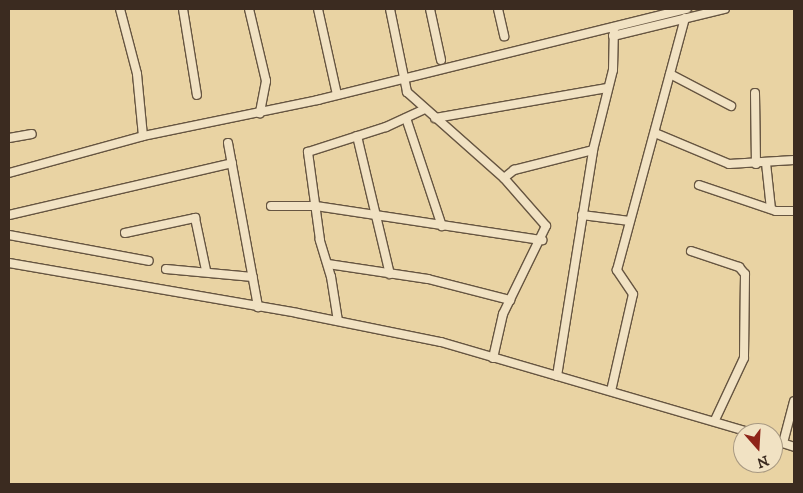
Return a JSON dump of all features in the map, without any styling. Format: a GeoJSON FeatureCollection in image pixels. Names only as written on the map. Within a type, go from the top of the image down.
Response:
{"type":"FeatureCollection","features":[{"type":"Feature","properties":{"kind":"street"},"geometry":{"type":"LineString","coordinates":[[120,9],[137,74],[143,136]]}},
{"type":"Feature","properties":{"kind":"street"},"geometry":{"type":"LineString","coordinates":[[183,9],[196,95]]}},
{"type":"Feature","properties":{"kind":"street"},"geometry":{"type":"LineString","coordinates":[[249,9],[266,81],[260,113]]}},
{"type":"Feature","properties":{"kind":"street"},"geometry":{"type":"LineString","coordinates":[[318,9],[337,95]]}},
{"type":"Feature","properties":{"kind":"street"},"geometry":{"type":"LineString","coordinates":[[390,9],[407,78],[407,92],[504,178],[542,219],[546,226],[542,240],[503,314],[493,358]]}},
{"type":"Feature","properties":{"kind":"street"},"geometry":{"type":"LineString","coordinates":[[430,9],[441,60]]}},
{"type":"Feature","properties":{"kind":"street"},"geometry":{"type":"LineString","coordinates":[[498,9],[504,36]]}},
{"type":"Feature","properties":{"kind":"street"},"geometry":{"type":"LineString","coordinates":[[9,173],[143,136],[260,113],[614,27],[687,13],[725,9]]}},
{"type":"Feature","properties":{"kind":"street"},"geometry":{"type":"LineString","coordinates":[[613,36],[687,13]]}},
{"type":"Feature","properties":{"kind":"street"},"geometry":{"type":"LineString","coordinates":[[611,391],[633,294],[617,270],[687,13]]}},
{"type":"Feature","properties":{"kind":"street"},"geometry":{"type":"LineString","coordinates":[[557,376],[593,150],[613,70],[614,27]]}},
{"type":"Feature","properties":{"kind":"street"},"geometry":{"type":"LineString","coordinates":[[670,74],[730,106]]}},
{"type":"Feature","properties":{"kind":"street"},"geometry":{"type":"LineString","coordinates":[[435,118],[607,88]]}},
{"type":"Feature","properties":{"kind":"street"},"geometry":{"type":"LineString","coordinates":[[755,93],[756,164]]}},
{"type":"Feature","properties":{"kind":"street"},"geometry":{"type":"LineString","coordinates":[[338,321],[316,206],[308,152],[406,118],[424,108]]}},
{"type":"Feature","properties":{"kind":"street"},"geometry":{"type":"LineString","coordinates":[[406,118],[442,226]]}},
{"type":"Feature","properties":{"kind":"street"},"geometry":{"type":"LineString","coordinates":[[655,133],[726,163],[756,164],[794,160]]}},
{"type":"Feature","properties":{"kind":"street"},"geometry":{"type":"LineString","coordinates":[[9,138],[32,134]]}},
{"type":"Feature","properties":{"kind":"street"},"geometry":{"type":"LineString","coordinates":[[357,136],[390,274]]}},
{"type":"Feature","properties":{"kind":"street"},"geometry":{"type":"LineString","coordinates":[[228,144],[258,307]]}},
{"type":"Feature","properties":{"kind":"street"},"geometry":{"type":"LineString","coordinates":[[504,178],[514,170],[593,150]]}},
{"type":"Feature","properties":{"kind":"street"},"geometry":{"type":"LineString","coordinates":[[9,215],[232,162]]}},
{"type":"Feature","properties":{"kind":"street"},"geometry":{"type":"LineString","coordinates":[[766,163],[771,209]]}},
{"type":"Feature","properties":{"kind":"street"},"geometry":{"type":"LineString","coordinates":[[699,185],[771,209],[794,211]]}},
{"type":"Feature","properties":{"kind":"street"},"geometry":{"type":"LineString","coordinates":[[271,206],[316,206],[542,240]]}},
{"type":"Feature","properties":{"kind":"street"},"geometry":{"type":"LineString","coordinates":[[582,215],[630,221]]}},
{"type":"Feature","properties":{"kind":"street"},"geometry":{"type":"LineString","coordinates":[[125,233],[196,218],[206,270]]}},
{"type":"Feature","properties":{"kind":"street"},"geometry":{"type":"LineString","coordinates":[[9,235],[148,261]]}},
{"type":"Feature","properties":{"kind":"street"},"geometry":{"type":"LineString","coordinates":[[690,251],[739,267],[746,277],[744,358],[715,420]]}},
{"type":"Feature","properties":{"kind":"street"},"geometry":{"type":"LineString","coordinates":[[9,263],[338,321],[441,342],[733,426]]}},
{"type":"Feature","properties":{"kind":"street"},"geometry":{"type":"LineString","coordinates":[[328,264],[390,274],[510,300]]}},
{"type":"Feature","properties":{"kind":"street"},"geometry":{"type":"LineString","coordinates":[[166,269],[206,270],[253,277]]}},
{"type":"Feature","properties":{"kind":"street"},"geometry":{"type":"LineString","coordinates":[[794,401],[783,443],[794,447]]}}]}
